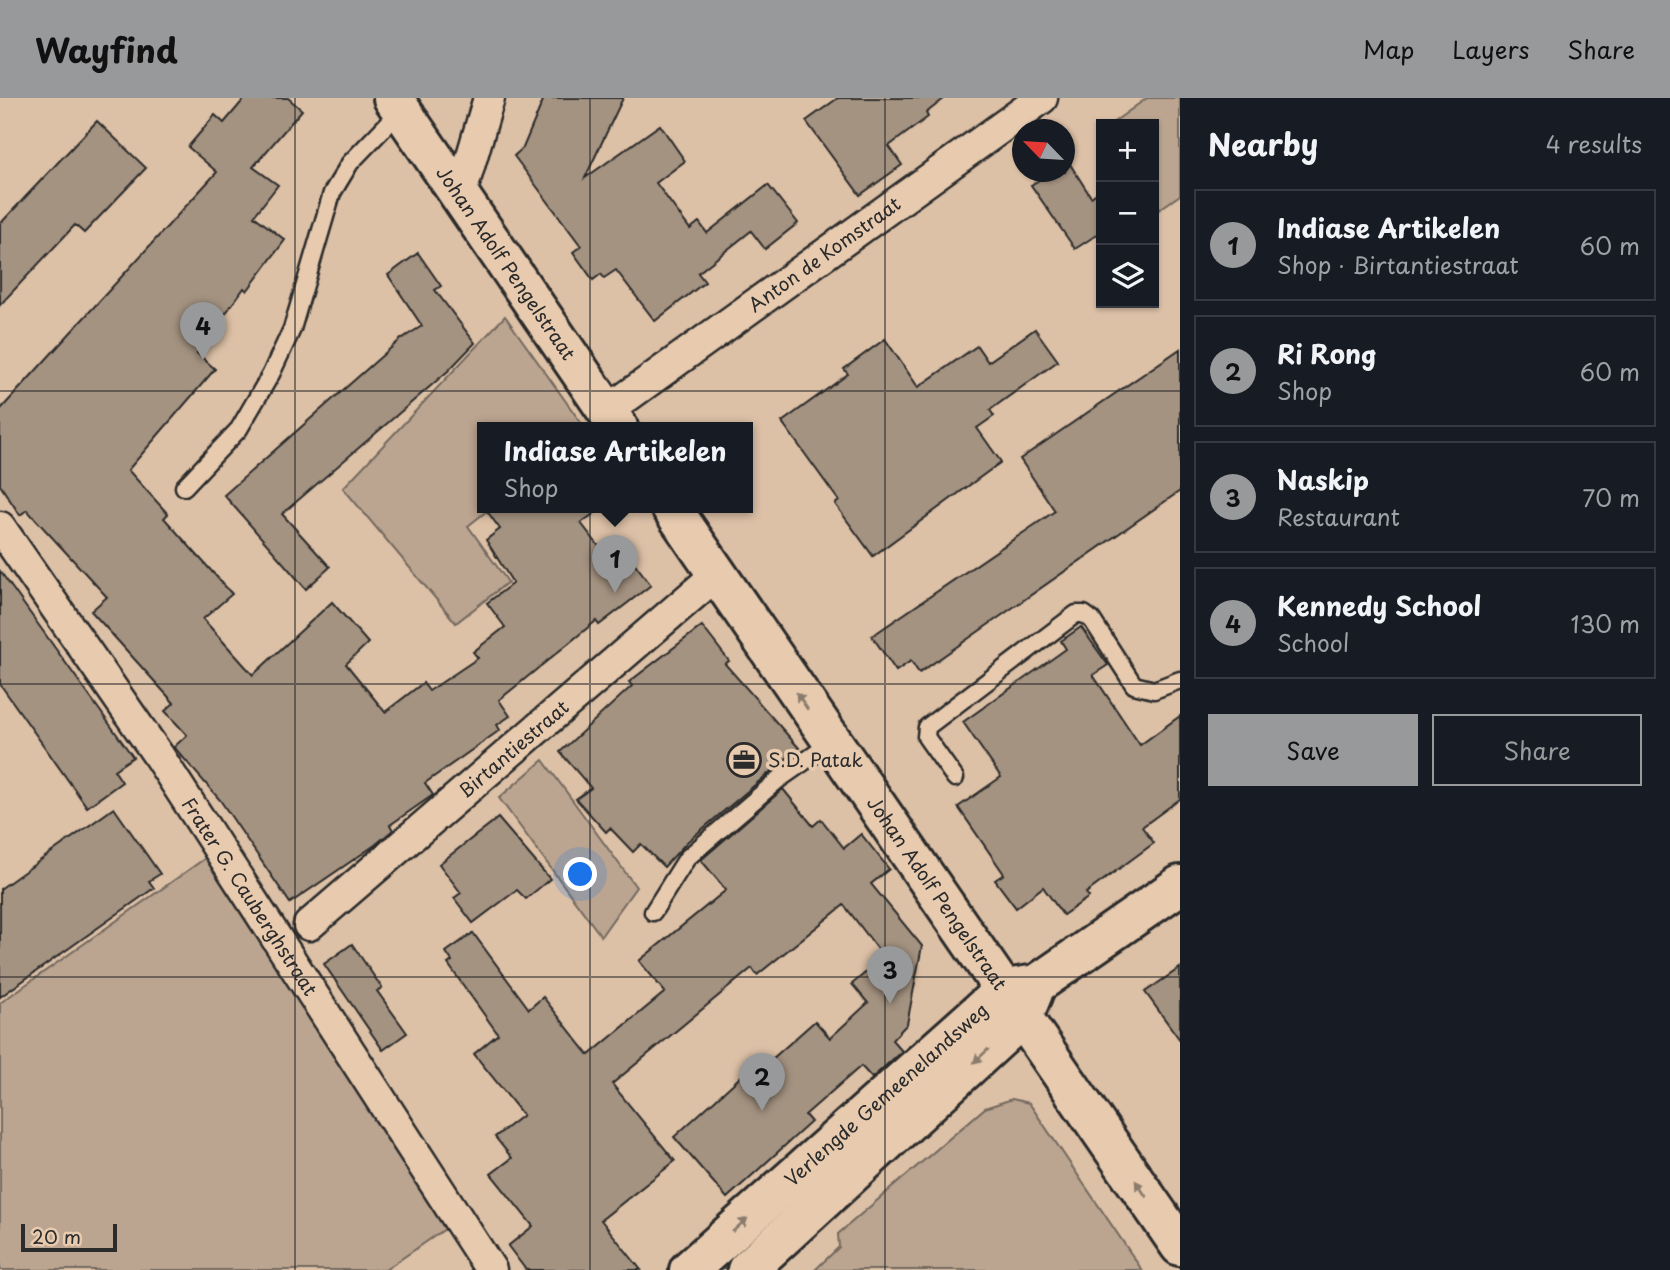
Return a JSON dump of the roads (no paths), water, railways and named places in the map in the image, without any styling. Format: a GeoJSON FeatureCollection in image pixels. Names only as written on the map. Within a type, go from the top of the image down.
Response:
{"type":"FeatureCollection","features":[{"type":"Feature","properties":{"kind":"main road","name":"Johan Adolf Pengelstraat"},"geometry":{"type":"LineString","coordinates":[[397,104],[613,419]]}},
{"type":"Feature","properties":{"kind":"main road","name":"Johan Adolf Pengelstraat"},"geometry":{"type":"LineString","coordinates":[[675,513],[831,743],[1021,997],[1180,1246]]}},
{"type":"Feature","properties":{"kind":"main road"},"geometry":{"type":"LineString","coordinates":[[1021,997],[1180,885]]}},
{"type":"Feature","properties":{"kind":"main road","name":"Verlengde Gemeenelandsweg"},"geometry":{"type":"LineString","coordinates":[[690,1270],[1021,997]]}},
{"type":"Feature","properties":{"kind":"main road","name":"Verlengde Gemeenelandsweg"},"geometry":{"type":"LineString","coordinates":[[747,1270],[1021,997]]}},
{"type":"Feature","properties":{"kind":"street"},"geometry":{"type":"LineString","coordinates":[[460,197],[489,98]]}},
{"type":"Feature","properties":{"kind":"street","name":"Anton de Komstraat"},"geometry":{"type":"LineString","coordinates":[[613,419],[1042,98]]}},
{"type":"Feature","properties":{"kind":"street","name":"Frater G. Cauberghstraat"},"geometry":{"type":"LineString","coordinates":[[0,527],[158,755],[491,1270]]}},
{"type":"Feature","properties":{"kind":"street","name":"Birtantiestraat"},"geometry":{"type":"LineString","coordinates":[[309,925],[716,575]]}},
{"type":"Feature","properties":{"kind":"lane"},"geometry":{"type":"LineString","coordinates":[[184,486],[239,429],[271,374],[292,329],[332,193],[350,163],[397,104]]}},
{"type":"Feature","properties":{"kind":"lane"},"geometry":{"type":"LineString","coordinates":[[956,778],[926,737],[927,727],[1076,614],[1084,614],[1093,620],[1133,685],[1154,690],[1180,680]]}},
{"type":"Feature","properties":{"kind":"lane"},"geometry":{"type":"LineString","coordinates":[[653,912],[687,859],[778,780],[831,743]]}},
{"type":"Feature","properties":{"kind":"place","name":"Kennedy School"},"geometry":{"type":"Point","coordinates":[203,360]}},
{"type":"Feature","properties":{"kind":"place","name":"Indiase Artikelen"},"geometry":{"type":"Point","coordinates":[615,593]}},
{"type":"Feature","properties":{"kind":"place","name":"S.D. Patak"},"geometry":{"type":"Point","coordinates":[744,760]}},
{"type":"Feature","properties":{"kind":"place","name":"Naskip"},"geometry":{"type":"Point","coordinates":[890,1004]}},
{"type":"Feature","properties":{"kind":"place","name":"Ri Rong"},"geometry":{"type":"Point","coordinates":[762,1111]}}]}
